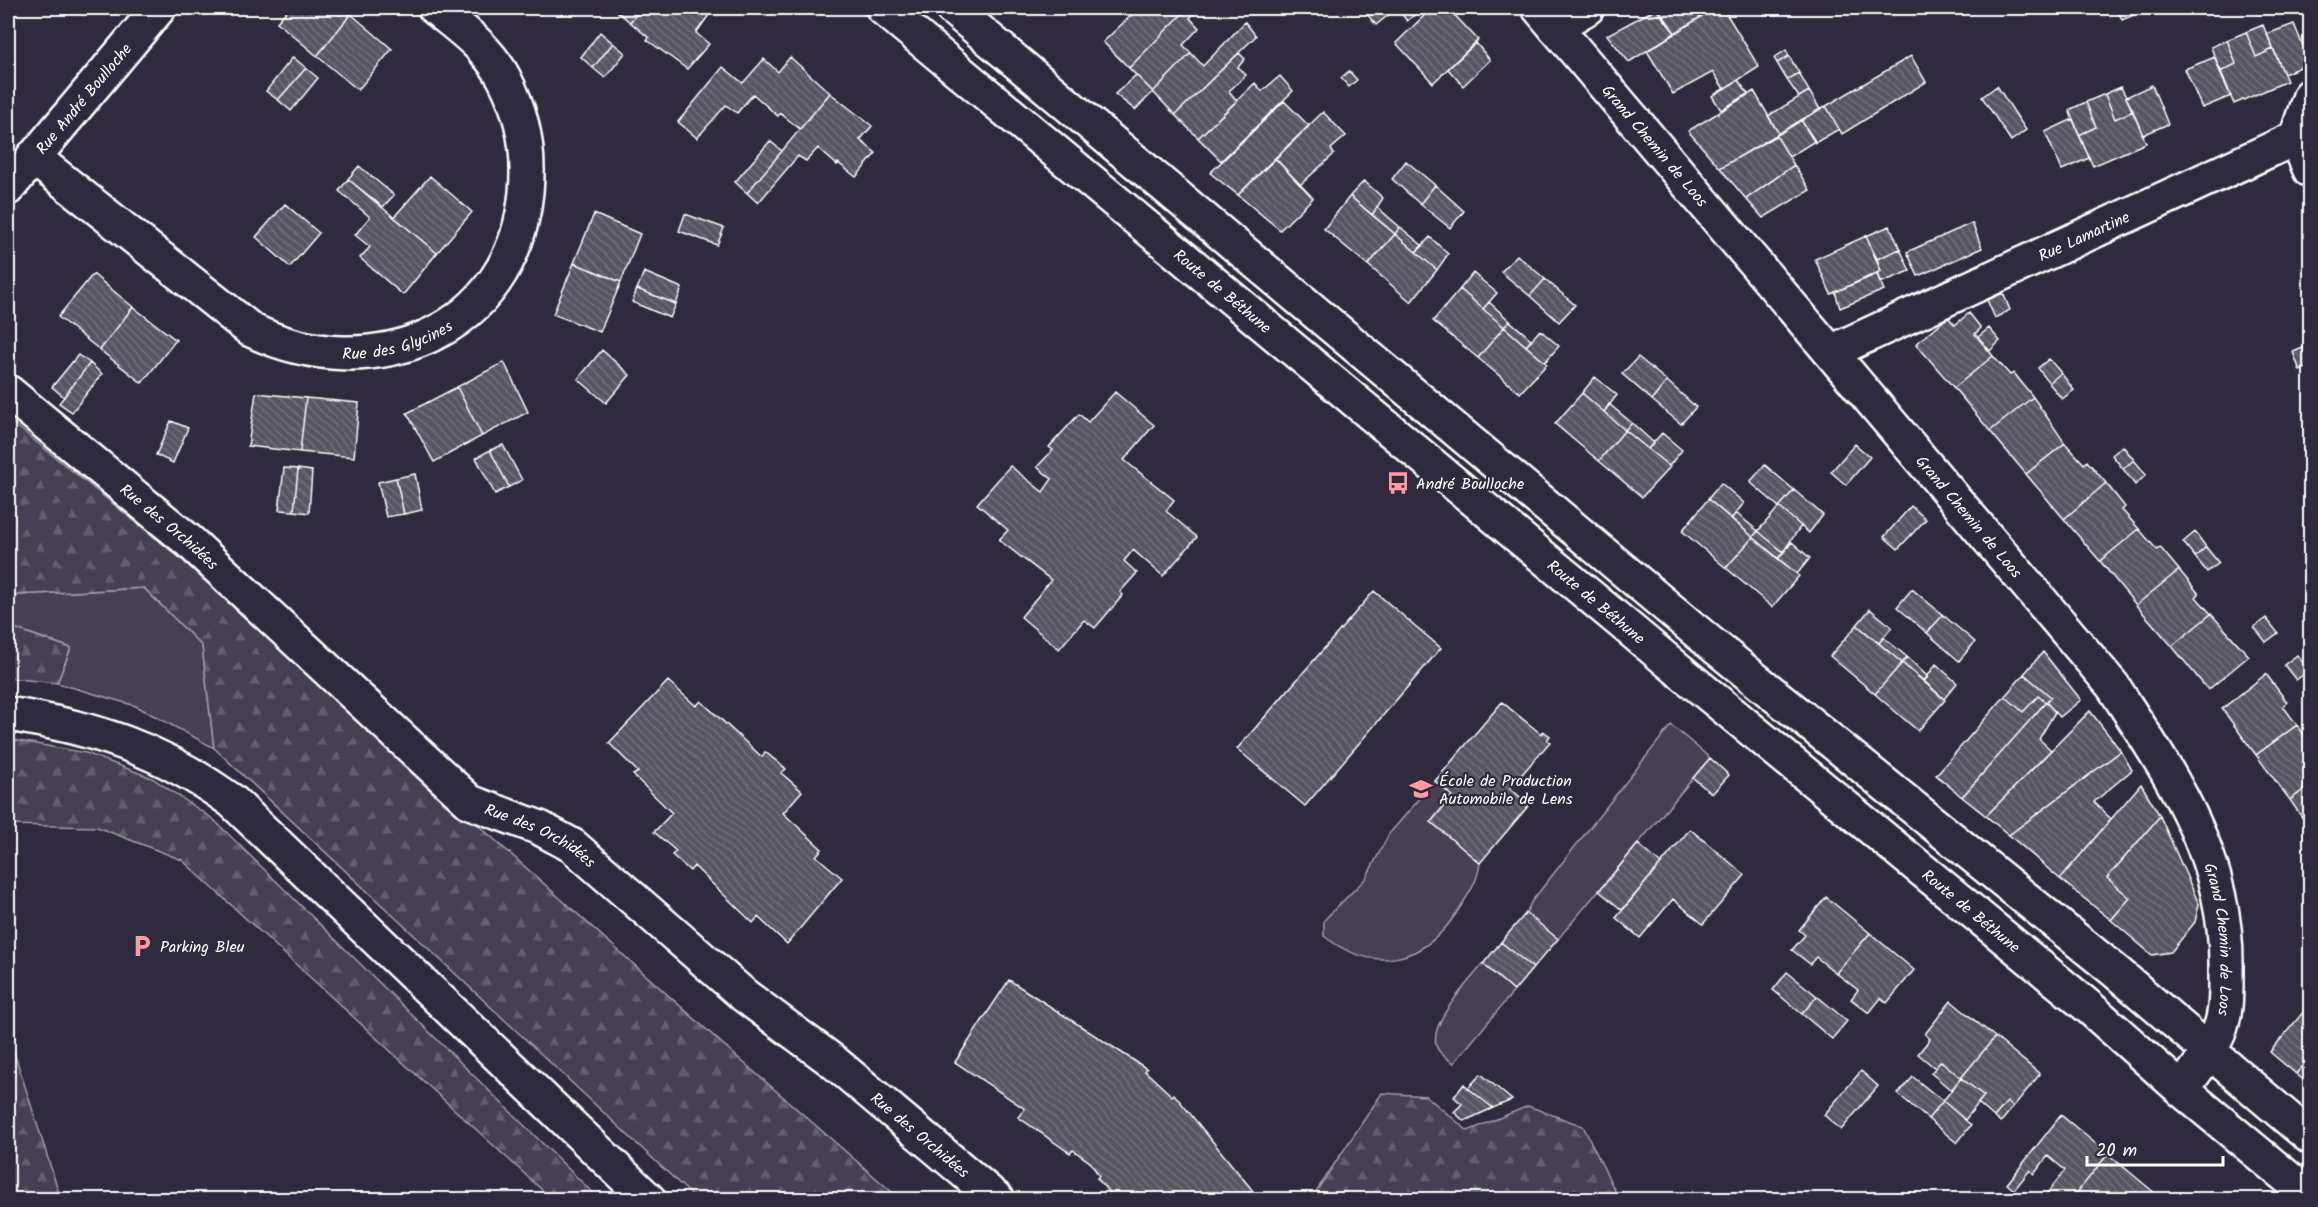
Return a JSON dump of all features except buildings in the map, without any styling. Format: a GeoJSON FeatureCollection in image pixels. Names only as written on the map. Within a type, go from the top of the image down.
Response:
{"type":"FeatureCollection","features":[{"type":"Feature","properties":{"kind":"street","name":"Rue André Boulloche"},"geometry":{"type":"LineString","coordinates":[[8,188],[159,8]]}},
{"type":"Feature","properties":{"kind":"street","name":"Rue des Glycines"},"geometry":{"type":"LineString","coordinates":[[33,157],[251,330],[270,339],[310,351],[343,354],[383,351],[418,342],[452,325],[477,302],[502,270],[518,237],[528,173],[519,110],[503,77],[483,47],[435,8]]}},
{"type":"Feature","properties":{"kind":"street","name":"Route de Béthune"},"geometry":{"type":"LineString","coordinates":[[883,8],[1674,666],[2090,1008],[2182,1090],[2310,1196]]}},
{"type":"Feature","properties":{"kind":"street"},"geometry":{"type":"LineString","coordinates":[[952,8],[1708,641],[2115,971],[2310,1137]]}},
{"type":"Feature","properties":{"kind":"street"},"geometry":{"type":"LineString","coordinates":[[1547,17],[1587,8]]}},
{"type":"Feature","properties":{"kind":"street","name":"Grand Chemin de Loos"},"geometry":{"type":"LineString","coordinates":[[1547,17],[2113,686],[2181,791],[2207,854],[2217,891],[2227,946],[2226,1008],[2218,1034],[2182,1090]]}},
{"type":"Feature","properties":{"kind":"street"},"geometry":{"type":"LineString","coordinates":[[2310,96],[2295,138],[2310,170]]}},
{"type":"Feature","properties":{"kind":"street","name":"Rue Lamartine"},"geometry":{"type":"LineString","coordinates":[[1831,352],[2295,138]]}},
{"type":"Feature","properties":{"kind":"street","name":"Rue des Orchidées"},"geometry":{"type":"LineString","coordinates":[[8,392],[190,542],[470,802],[540,828],[573,846],[745,996],[834,1062],[998,1200]]}},
{"type":"Feature","properties":{"kind":"street"},"geometry":{"type":"LineString","coordinates":[[8,714],[95,731],[193,773],[232,801],[649,1200]]}},
{"type":"Feature","properties":{"kind":"green space"},"geometry":{"type":"Polygon","coordinates":[[[8,419],[186,563],[736,1056],[900,1199],[696,1199],[214,748],[202,646],[144,588],[17,595],[8,610],[8,419]]]}},
{"type":"Feature","properties":{"kind":"green space"},"geometry":{"type":"Polygon","coordinates":[[[144,588],[202,646],[214,748],[136,706],[57,683],[71,648],[8,626],[8,610],[17,595],[144,588]]]}},
{"type":"Feature","properties":{"kind":"green space"},"geometry":{"type":"Polygon","coordinates":[[[8,626],[71,648],[57,683],[8,678],[8,626]]]}},
{"type":"Feature","properties":{"kind":"green space"},"geometry":{"type":"Polygon","coordinates":[[[1671,725],[1710,758],[1558,939],[1526,913],[1532,901],[1671,725]]]}},
{"type":"Feature","properties":{"kind":"green space"},"geometry":{"type":"Polygon","coordinates":[[[8,739],[86,753],[152,778],[213,819],[599,1199],[552,1199],[182,860],[97,827],[8,825],[8,739]]]}},
{"type":"Feature","properties":{"kind":"green space"},"geometry":{"type":"Polygon","coordinates":[[[1435,781],[1452,796],[1431,822],[1480,863],[1470,893],[1446,927],[1415,952],[1380,959],[1362,956],[1343,948],[1324,936],[1324,920],[1366,878],[1389,834],[1435,781]]]}},
{"type":"Feature","properties":{"kind":"green space"},"geometry":{"type":"Polygon","coordinates":[[[1483,964],[1514,991],[1454,1063],[1439,1051],[1435,1042],[1437,1031],[1449,1006],[1483,964]]]}},
{"type":"Feature","properties":{"kind":"green space"},"geometry":{"type":"Polygon","coordinates":[[[8,1033],[59,1193],[69,1199],[8,1199],[8,1033]]]}},
{"type":"Feature","properties":{"kind":"green space"},"geometry":{"type":"Polygon","coordinates":[[[1382,1093],[1426,1096],[1468,1131],[1528,1106],[1583,1126],[1619,1199],[1311,1199],[1382,1093]]]}},
{"type":"Feature","properties":{"kind":"place","name":"André Boulloche"},"geometry":{"type":"Point","coordinates":[1398,483]}},
{"type":"Feature","properties":{"kind":"place","name":"École de Production Automobile de Lens"},"geometry":{"type":"Point","coordinates":[1421,789]}},
{"type":"Feature","properties":{"kind":"place","name":"Parking Bleu"},"geometry":{"type":"Point","coordinates":[142,946]}}]}
